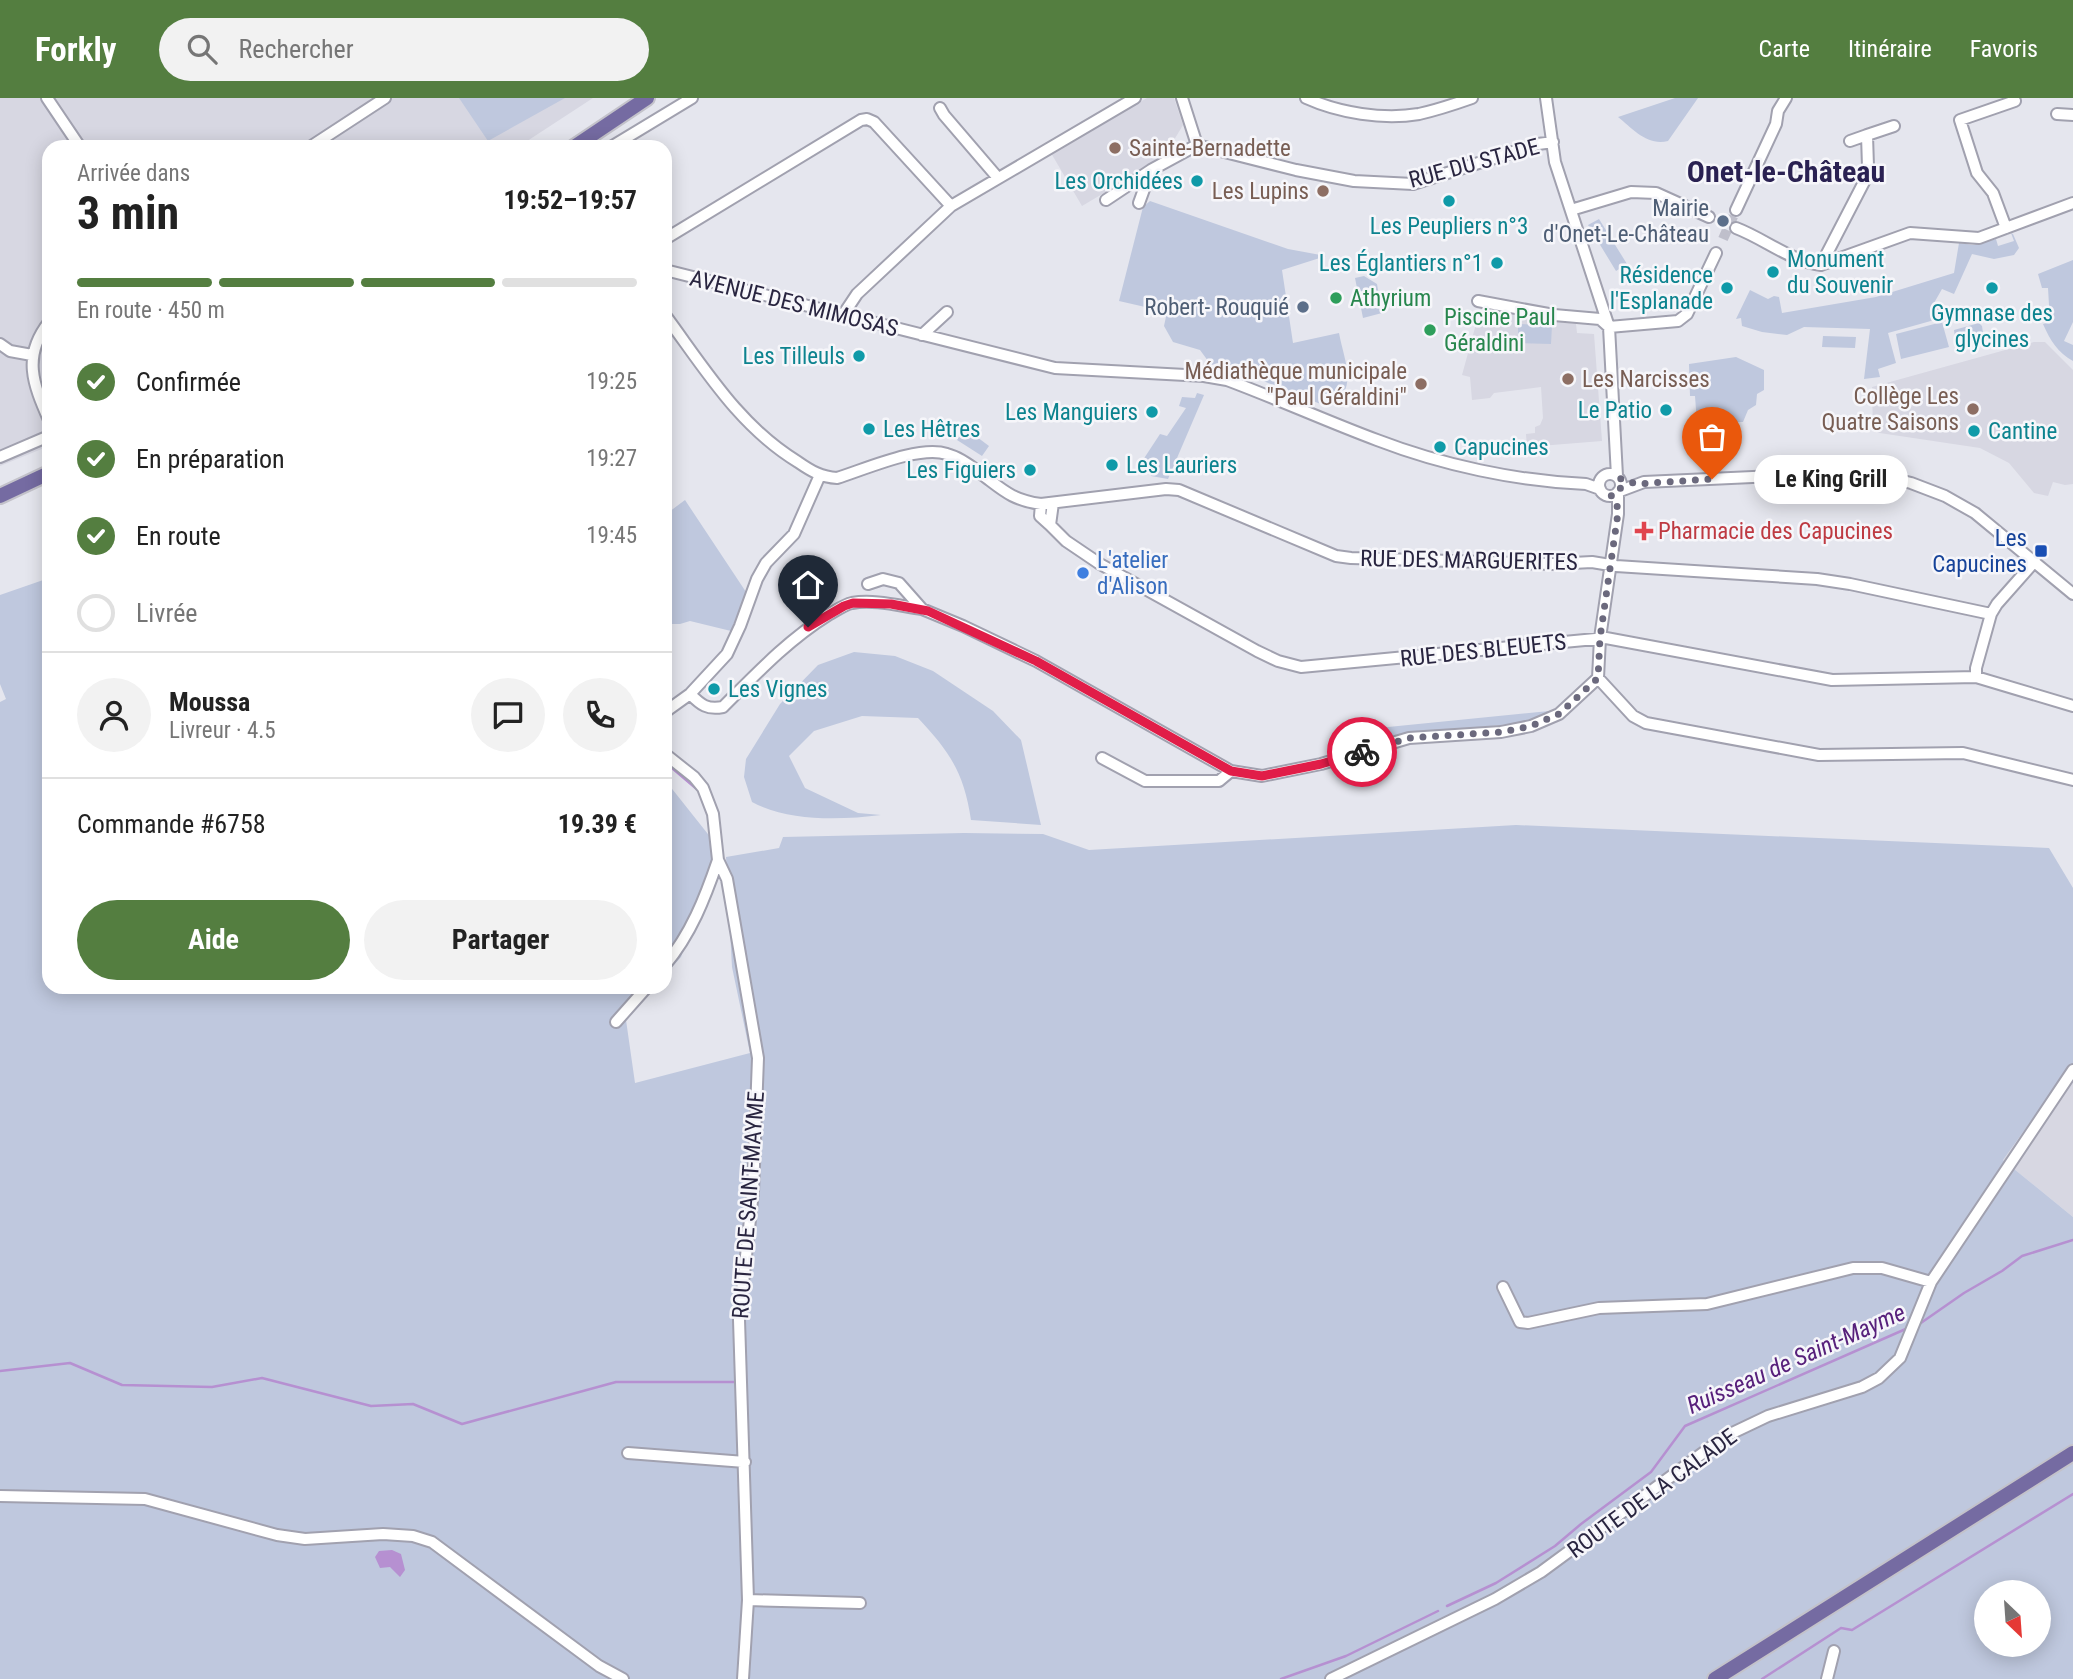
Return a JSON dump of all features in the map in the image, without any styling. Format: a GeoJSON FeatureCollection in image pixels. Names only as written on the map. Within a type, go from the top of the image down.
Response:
{"type":"FeatureCollection","features":[{"type":"Feature","properties":{"kind":"main road"},"geometry":{"type":"LineString","coordinates":[[585,140],[647,98]]}},
{"type":"Feature","properties":{"kind":"main road"},"geometry":{"type":"LineString","coordinates":[[592,136],[660,98]]}},
{"type":"Feature","properties":{"kind":"main road"},"geometry":{"type":"LineString","coordinates":[[0,500],[42,480]]}},
{"type":"Feature","properties":{"kind":"main road"},"geometry":{"type":"LineString","coordinates":[[1715,1679],[2073,1453]]}},
{"type":"Feature","properties":{"kind":"street"},"geometry":{"type":"LineString","coordinates":[[47,98],[76,140]]}},
{"type":"Feature","properties":{"kind":"street"},"geometry":{"type":"LineString","coordinates":[[321,140],[385,98]]}},
{"type":"Feature","properties":{"kind":"street"},"geometry":{"type":"LineString","coordinates":[[623,140],[692,98]]}},
{"type":"Feature","properties":{"kind":"street"},"geometry":{"type":"LineString","coordinates":[[844,315],[849,302],[951,206],[1135,98]]}},
{"type":"Feature","properties":{"kind":"street"},"geometry":{"type":"LineString","coordinates":[[1105,200],[1151,170],[1197,145],[1182,98]]}},
{"type":"Feature","properties":{"kind":"street"},"geometry":{"type":"LineString","coordinates":[[1306,98],[1326,107],[1381,115],[1416,114],[1472,98]]}},
{"type":"Feature","properties":{"kind":"street"},"geometry":{"type":"LineString","coordinates":[[1546,98],[1555,162],[1609,327],[1616,445],[1615,462],[1604,494],[1616,493],[1636,484]]}},
{"type":"Feature","properties":{"kind":"street"},"geometry":{"type":"LineString","coordinates":[[1736,210],[1786,98]]}},
{"type":"Feature","properties":{"kind":"street"},"geometry":{"type":"LineString","coordinates":[[2006,228],[1993,193],[1977,173],[1960,120],[2015,101]]}},
{"type":"Feature","properties":{"kind":"street"},"geometry":{"type":"LineString","coordinates":[[940,108],[998,178]]}},
{"type":"Feature","properties":{"kind":"street"},"geometry":{"type":"LineString","coordinates":[[56,113],[68,140]]}},
{"type":"Feature","properties":{"kind":"street"},"geometry":{"type":"LineString","coordinates":[[2057,114],[2073,115]]}},
{"type":"Feature","properties":{"kind":"street"},"geometry":{"type":"LineString","coordinates":[[672,235],[861,120],[867,119],[874,122],[951,206]]}},
{"type":"Feature","properties":{"kind":"street"},"geometry":{"type":"LineString","coordinates":[[1850,141],[1895,126]]}},
{"type":"Feature","properties":{"kind":"street"},"geometry":{"type":"LineString","coordinates":[[1821,265],[1864,182],[1868,167],[1867,135]]}},
{"type":"Feature","properties":{"kind":"street","name":"RUE DU STADE"},"geometry":{"type":"LineString","coordinates":[[1197,145],[1244,158],[1354,181],[1413,184],[1538,144],[1553,142]]}},
{"type":"Feature","properties":{"kind":"street"},"geometry":{"type":"LineString","coordinates":[[1139,203],[1151,170]]}},
{"type":"Feature","properties":{"kind":"street"},"geometry":{"type":"LineString","coordinates":[[1571,210],[1631,192],[1656,193],[1709,217]]}},
{"type":"Feature","properties":{"kind":"street"},"geometry":{"type":"LineString","coordinates":[[1736,228],[1795,258],[1821,265],[1910,233],[1979,238],[2073,203]]}},
{"type":"Feature","properties":{"kind":"street"},"geometry":{"type":"LineString","coordinates":[[1478,301],[1554,315],[1600,319],[1609,327],[1678,321],[1688,314],[1716,253]]}},
{"type":"Feature","properties":{"kind":"street","name":"AVENUE DES MIMOSAS"},"geometry":{"type":"LineString","coordinates":[[672,272],[1055,368],[1204,376],[1227,380],[1378,441],[1429,457],[1503,474],[1586,484],[1609,479]]}},
{"type":"Feature","properties":{"kind":"street"},"geometry":{"type":"LineString","coordinates":[[922,335],[947,312]]}},
{"type":"Feature","properties":{"kind":"street"},"geometry":{"type":"LineString","coordinates":[[672,325],[730,404],[752,428],[784,454],[820,475],[837,478],[932,451],[967,463],[1006,494],[1023,502],[1041,504]]}},
{"type":"Feature","properties":{"kind":"street"},"geometry":{"type":"LineString","coordinates":[[42,333],[34,345],[32,355],[32,372],[42,400]]}},
{"type":"Feature","properties":{"kind":"street"},"geometry":{"type":"LineString","coordinates":[[0,344],[10,351],[32,355]]}},
{"type":"Feature","properties":{"kind":"street"},"geometry":{"type":"LineString","coordinates":[[0,457],[42,439]]}},
{"type":"Feature","properties":{"kind":"street"},"geometry":{"type":"LineString","coordinates":[[1609,479],[1636,484],[1838,474],[1886,477],[1924,487],[1958,503],[1988,522],[2073,594]]}},
{"type":"Feature","properties":{"kind":"street"},"geometry":{"type":"LineString","coordinates":[[672,707],[690,694],[727,654],[757,579],[766,563],[794,534],[820,475]]}},
{"type":"Feature","properties":{"kind":"street"},"geometry":{"type":"LineString","coordinates":[[690,694],[703,707],[723,707],[808,627],[853,603],[891,604],[922,609],[1036,661],[1231,771],[1262,776],[1321,764],[1409,738],[1502,732],[1531,726],[1559,714],[1598,678],[1600,638],[1618,508],[1616,493],[1621,484],[1609,479]]}},
{"type":"Feature","properties":{"kind":"street","name":"RUE DES MARGUERITES"},"geometry":{"type":"LineString","coordinates":[[1041,504],[1166,489],[1179,490],[1336,555],[1351,558],[1553,564],[1592,562],[1817,579],[1991,614]]}},
{"type":"Feature","properties":{"kind":"street"},"geometry":{"type":"LineString","coordinates":[[1050,525],[1053,503]]}},
{"type":"Feature","properties":{"kind":"street","name":"RUE DES BLEUETS"},"geometry":{"type":"LineString","coordinates":[[1041,504],[1040,516],[1066,541],[1101,564],[1258,651],[1278,661],[1301,667],[1600,638],[1832,680],[1976,677],[2073,706]]}},
{"type":"Feature","properties":{"kind":"street"},"geometry":{"type":"LineString","coordinates":[[1976,677],[1991,614],[2035,561]]}},
{"type":"Feature","properties":{"kind":"street"},"geometry":{"type":"LineString","coordinates":[[869,584],[883,579],[899,583],[922,609]]}},
{"type":"Feature","properties":{"kind":"street"},"geometry":{"type":"LineString","coordinates":[[1598,678],[1633,716],[1646,723],[1819,755],[1964,753],[2073,780]]}},
{"type":"Feature","properties":{"kind":"street"},"geometry":{"type":"LineString","coordinates":[[1102,758],[1145,781],[1219,781],[1231,771]]}},
{"type":"Feature","properties":{"kind":"street","name":"ROUTE DE SAINT-MAYME"},"geometry":{"type":"LineString","coordinates":[[672,760],[703,788],[713,814],[718,860],[727,879],[758,1058],[753,1192],[739,1320],[748,1600],[743,1679]]}},
{"type":"Feature","properties":{"kind":"street"},"geometry":{"type":"LineString","coordinates":[[672,957],[704,902],[718,860]]}},
{"type":"Feature","properties":{"kind":"street"},"geometry":{"type":"LineString","coordinates":[[616,1022],[641,994]]}},
{"type":"Feature","properties":{"kind":"street","name":"ROUTE DE LA CALADE"},"geometry":{"type":"LineString","coordinates":[[1331,1679],[1472,1611],[1541,1572],[1726,1436],[1768,1416],[1863,1387],[1879,1378],[1900,1358],[1913,1320],[1931,1282],[2073,1070]]}},
{"type":"Feature","properties":{"kind":"street"},"geometry":{"type":"LineString","coordinates":[[1503,1287],[1516,1317],[1520,1322],[1528,1323],[1599,1308],[1707,1304],[1853,1268],[1882,1268],[1931,1282]]}},
{"type":"Feature","properties":{"kind":"street"},"geometry":{"type":"LineString","coordinates":[[628,1453],[745,1462]]}},
{"type":"Feature","properties":{"kind":"street"},"geometry":{"type":"LineString","coordinates":[[0,1496],[145,1499],[276,1535],[305,1539],[383,1534],[413,1536],[432,1542],[599,1666],[623,1679]]}},
{"type":"Feature","properties":{"kind":"street"},"geometry":{"type":"LineString","coordinates":[[748,1600],[860,1603]]}},
{"type":"Feature","properties":{"kind":"street"},"geometry":{"type":"LineString","coordinates":[[1827,1679],[1834,1651]]}},
{"type":"Feature","properties":{"kind":"shaded area"},"geometry":{"type":"Polygon","coordinates":[[[0,98],[593,98],[529,140],[42,140],[42,449],[0,466],[0,98]]]}},
{"type":"Feature","properties":{"kind":"shaded area"},"geometry":{"type":"Polygon","coordinates":[[[459,98],[565,98],[490,140],[459,98]]]}},
{"type":"Feature","properties":{"kind":"shaded area","name":"Sainte-Bernadette"},"geometry":{"type":"Polygon","coordinates":[[[1147,98],[1174,98],[1183,125],[1174,140],[1173,152],[1082,206],[1051,153],[1147,98]]]}},
{"type":"Feature","properties":{"kind":"shaded area"},"geometry":{"type":"Polygon","coordinates":[[[1675,98],[1698,98],[1668,141],[1647,139],[1618,117],[1675,98]]]}},
{"type":"Feature","properties":{"kind":"shaded area"},"geometry":{"type":"Polygon","coordinates":[[[1150,201],[1288,249],[1326,256],[1282,270],[1293,343],[1339,333],[1346,364],[1347,384],[1338,400],[1328,407],[1218,363],[1211,365],[1200,350],[1173,342],[1164,326],[1167,312],[1119,301],[1143,207],[1150,201]]]}},
{"type":"Feature","properties":{"kind":"shaded area"},"geometry":{"type":"Polygon","coordinates":[[[1599,219],[1627,264],[1616,271],[1588,225],[1599,219]]]}},
{"type":"Feature","properties":{"kind":"shaded area"},"geometry":{"type":"Polygon","coordinates":[[[2011,233],[2019,248],[2014,255],[1994,259],[1972,254],[1954,294],[1942,289],[1934,303],[1945,317],[1888,333],[1896,363],[1878,369],[1880,377],[1864,379],[1870,329],[1804,327],[1787,335],[1742,326],[1741,318],[1736,319],[1750,290],[1768,299],[1779,297],[1782,313],[1876,297],[1954,273],[1959,243],[1973,245],[1996,239],[1998,246],[2014,241],[2011,233]]]}},
{"type":"Feature","properties":{"kind":"shaded area"},"geometry":{"type":"Polygon","coordinates":[[[2073,260],[2073,322],[2064,341],[2073,345],[2073,361],[2055,345],[2043,324],[2050,322],[2048,288],[2042,288],[2038,274],[2073,260]]]}},
{"type":"Feature","properties":{"kind":"shaded area"},"geometry":{"type":"Polygon","coordinates":[[[1364,276],[1377,284],[1382,313],[1363,318],[1355,278],[1364,276]]]}},
{"type":"Feature","properties":{"kind":"shaded area","name":"Les Narcisses"},"geometry":{"type":"Polygon","coordinates":[[[1508,313],[1576,324],[1577,333],[1594,334],[1602,441],[1527,447],[1526,434],[1535,433],[1535,427],[1540,425],[1543,418],[1541,387],[1494,393],[1490,398],[1472,400],[1470,377],[1462,375],[1476,324],[1483,319],[1506,325],[1508,313]]]}},
{"type":"Feature","properties":{"kind":"shaded area"},"geometry":{"type":"Polygon","coordinates":[[[1942,322],[1949,347],[1901,359],[1896,334],[1942,322]]]}},
{"type":"Feature","properties":{"kind":"shaded area"},"geometry":{"type":"Polygon","coordinates":[[[1979,323],[1984,340],[1959,347],[1954,330],[1979,323]]]}},
{"type":"Feature","properties":{"kind":"shaded area"},"geometry":{"type":"Polygon","coordinates":[[[1518,324],[1552,325],[1551,344],[1518,343],[1518,324]]]}},
{"type":"Feature","properties":{"kind":"shaded area"},"geometry":{"type":"Polygon","coordinates":[[[1823,336],[1856,337],[1855,348],[1822,347],[1823,336]]]}},
{"type":"Feature","properties":{"kind":"shaded area","name":"Collège Les Quatre Saisons"},"geometry":{"type":"Polygon","coordinates":[[[2034,342],[2045,342],[2073,370],[2073,484],[2053,482],[2048,496],[2034,493],[2009,463],[1980,448],[1873,432],[1872,387],[2034,342]]]}},
{"type":"Feature","properties":{"kind":"shaded area"},"geometry":{"type":"Polygon","coordinates":[[[1736,357],[1764,370],[1764,390],[1757,394],[1756,405],[1748,410],[1743,422],[1697,423],[1695,396],[1690,396],[1689,364],[1736,357]]]}},
{"type":"Feature","properties":{"kind":"shaded area"},"geometry":{"type":"Polygon","coordinates":[[[1197,393],[1204,395],[1168,479],[1151,476],[1153,465],[1139,466],[1160,434],[1167,436],[1186,408],[1179,406],[1182,397],[1195,398],[1197,393]]]}},
{"type":"Feature","properties":{"kind":"shaded area"},"geometry":{"type":"Polygon","coordinates":[[[965,428],[989,446],[982,456],[957,440],[965,428]]]}},
{"type":"Feature","properties":{"kind":"shaded area"},"geometry":{"type":"Polygon","coordinates":[[[685,500],[746,592],[731,631],[690,621],[672,624],[672,510],[685,500]]]}},
{"type":"Feature","properties":{"kind":"shaded area"},"geometry":{"type":"Polygon","coordinates":[[[42,580],[42,994],[649,994],[626,1020],[635,1083],[750,1053],[732,967],[726,857],[779,848],[783,837],[1043,834],[1089,850],[1516,825],[2049,848],[2073,888],[2073,1063],[2003,1160],[2073,1217],[2073,1679],[0,1679],[0,702],[6,699],[0,684],[0,595],[42,580]]]}},
{"type":"Feature","properties":{"kind":"shaded area"},"geometry":{"type":"Polygon","coordinates":[[[854,652],[895,656],[933,671],[993,711],[1021,740],[1041,825],[971,820],[964,789],[954,764],[918,718],[862,716],[814,731],[789,756],[805,788],[858,813],[881,815],[815,818],[782,813],[752,802],[744,777],[746,759],[780,704],[818,665],[854,652]]]}},
{"type":"Feature","properties":{"kind":"shaded area"},"geometry":{"type":"Polygon","coordinates":[[[1549,711],[1531,722],[1433,732],[1336,755],[1338,732],[1549,711]]]}},
{"type":"Feature","properties":{"kind":"shaded area"},"geometry":{"type":"Polygon","coordinates":[[[672,789],[719,848],[681,957],[672,967],[672,789]]]}},
{"type":"Feature","properties":{"kind":"shaded area"},"geometry":{"type":"Polygon","coordinates":[[[2073,1063],[2073,1217],[2003,1160],[2073,1063]]]}},
{"type":"Feature","properties":{"kind":"shaded area"},"geometry":{"type":"Polygon","coordinates":[[[392,1550],[401,1554],[405,1570],[400,1577],[390,1567],[380,1568],[375,1557],[379,1551],[392,1550]]]}},
{"type":"Feature","properties":{"kind":"waterway"},"geometry":{"type":"LineString","coordinates":[[672,768],[699,791]]}},
{"type":"Feature","properties":{"kind":"waterway"},"geometry":{"type":"LineString","coordinates":[[743,942],[745,951]]}},
{"type":"Feature","properties":{"kind":"waterway","name":"Ruisseau de Saint-Mayme"},"geometry":{"type":"LineString","coordinates":[[1918,1325],[2022,1256],[2073,1240]]}},
{"type":"Feature","properties":{"kind":"waterway","name":"Ruisseau de Saint-Mayme"},"geometry":{"type":"LineString","coordinates":[[1447,1606],[1496,1583],[1555,1546],[1651,1472],[1685,1426],[1908,1328]]}},
{"type":"Feature","properties":{"kind":"waterway"},"geometry":{"type":"LineString","coordinates":[[0,1371],[70,1363],[122,1385],[212,1387],[262,1378],[371,1406],[413,1404],[462,1424],[616,1382],[737,1382]]}},
{"type":"Feature","properties":{"kind":"waterway"},"geometry":{"type":"LineString","coordinates":[[1762,1679],[1841,1628],[1852,1630],[2073,1494]]}},
{"type":"Feature","properties":{"kind":"waterway","name":"Ruisseau de Saint-Mayme"},"geometry":{"type":"LineString","coordinates":[[1281,1679],[1346,1656],[1438,1611]]}},
{"type":"Feature","properties":{"kind":"tunnel"},"geometry":{"type":"LineString","coordinates":[[1723,239],[1736,210]]}},
{"type":"Feature","properties":{"kind":"way so far"},"geometry":{"type":"LineString","coordinates":[[1362,752],[1409,738],[1502,732],[1531,726],[1559,714],[1598,678],[1600,638],[1618,513],[1611,496],[1620,491],[1619,478],[1636,484],[1712,479]]}},
{"type":"Feature","properties":{"kind":"place","name":"Sainte-Bernadette"},"geometry":{"type":"Point","coordinates":[1115,148]}},
{"type":"Feature","properties":{"kind":"place","name":"Les Orchidées"},"geometry":{"type":"Point","coordinates":[1197,181]}},
{"type":"Feature","properties":{"kind":"place","name":"Les Lupins"},"geometry":{"type":"Point","coordinates":[1323,191]}},
{"type":"Feature","properties":{"kind":"place","name":"Les Peupliers n°3"},"geometry":{"type":"Point","coordinates":[1449,201]}},
{"type":"Feature","properties":{"kind":"place","name":"Mairie d'Onet-Le-Château"},"geometry":{"type":"Point","coordinates":[1723,221]}},
{"type":"Feature","properties":{"kind":"place","name":"Les Églantiers n°1"},"geometry":{"type":"Point","coordinates":[1497,263]}},
{"type":"Feature","properties":{"kind":"place","name":"Monument du Souvenir"},"geometry":{"type":"Point","coordinates":[1773,272]}},
{"type":"Feature","properties":{"kind":"place","name":"Résidence l'Esplanade"},"geometry":{"type":"Point","coordinates":[1727,288]}},
{"type":"Feature","properties":{"kind":"place","name":"Gymnase des glycines"},"geometry":{"type":"Point","coordinates":[1992,288]}},
{"type":"Feature","properties":{"kind":"place","name":"Athyrium"},"geometry":{"type":"Point","coordinates":[1336,298]}},
{"type":"Feature","properties":{"kind":"place","name":"Robert- Rouquié"},"geometry":{"type":"Point","coordinates":[1303,307]}},
{"type":"Feature","properties":{"kind":"place","name":"Piscine Paul Géraldini"},"geometry":{"type":"Point","coordinates":[1430,330]}},
{"type":"Feature","properties":{"kind":"place","name":"Les Tilleuls"},"geometry":{"type":"Point","coordinates":[859,356]}},
{"type":"Feature","properties":{"kind":"place","name":"Les Narcisses"},"geometry":{"type":"Point","coordinates":[1568,379]}},
{"type":"Feature","properties":{"kind":"place","name":"Médiathèque municipale \"Paul Géraldini\""},"geometry":{"type":"Point","coordinates":[1421,384]}},
{"type":"Feature","properties":{"kind":"place","name":"Collège Les Quatre Saisons"},"geometry":{"type":"Point","coordinates":[1973,409]}},
{"type":"Feature","properties":{"kind":"place","name":"Le Patio"},"geometry":{"type":"Point","coordinates":[1666,410]}},
{"type":"Feature","properties":{"kind":"place","name":"Les Manguiers"},"geometry":{"type":"Point","coordinates":[1152,412]}},
{"type":"Feature","properties":{"kind":"place","name":"Les Hêtres"},"geometry":{"type":"Point","coordinates":[869,429]}},
{"type":"Feature","properties":{"kind":"place","name":"Cantine"},"geometry":{"type":"Point","coordinates":[1974,431]}},
{"type":"Feature","properties":{"kind":"place","name":"Capucines"},"geometry":{"type":"Point","coordinates":[1440,447]}},
{"type":"Feature","properties":{"kind":"place","name":"Les Lauriers"},"geometry":{"type":"Point","coordinates":[1112,465]}},
{"type":"Feature","properties":{"kind":"place","name":"Les Figuiers"},"geometry":{"type":"Point","coordinates":[1030,470]}},
{"type":"Feature","properties":{"kind":"place","name":"Le King Grill"},"geometry":{"type":"Point","coordinates":[1712,479]}},
{"type":"Feature","properties":{"kind":"place","name":"Pharmacie des Capucines"},"geometry":{"type":"Point","coordinates":[1644,531]}},
{"type":"Feature","properties":{"kind":"place","name":"Les Capucines"},"geometry":{"type":"Point","coordinates":[2041,551]}},
{"type":"Feature","properties":{"kind":"place","name":"L'atelier d'Alison"},"geometry":{"type":"Point","coordinates":[1083,573]}},
{"type":"Feature","properties":{"kind":"place","name":"Les Vignes"},"geometry":{"type":"Point","coordinates":[714,689]}},
{"type":"Feature","properties":{"kind":"district","name":"Onet-le-Château"},"geometry":{"type":"Point","coordinates":[1786,172]}},
{"type":"Feature","properties":{"kind":"route"},"geometry":{"type":"LineString","coordinates":[[808,627],[853,603],[891,604],[928,611],[1036,661],[1231,771],[1262,776],[1321,764],[1362,752]]}}]}
